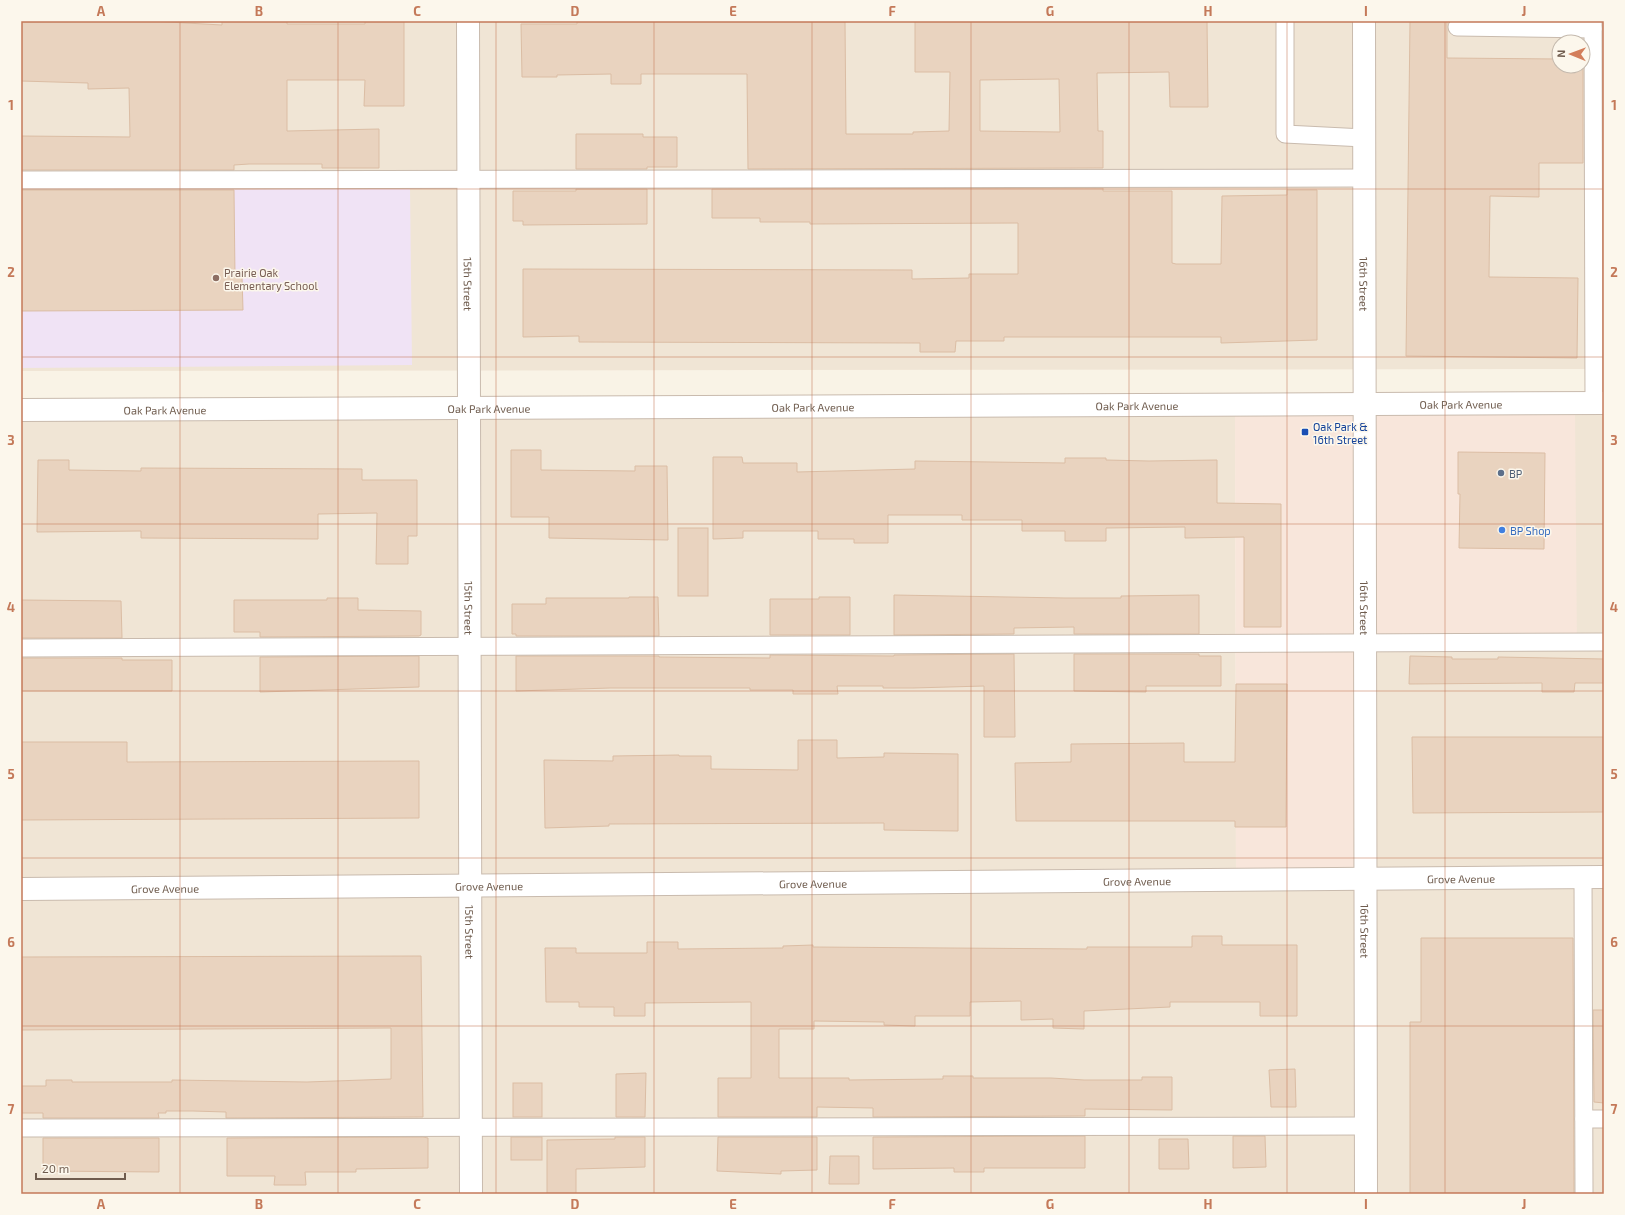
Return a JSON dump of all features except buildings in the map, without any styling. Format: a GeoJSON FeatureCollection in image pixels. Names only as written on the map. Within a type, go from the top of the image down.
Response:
{"type":"FeatureCollection","features":[{"type":"Feature","properties":{"kind":"street","name":"15th Street"},"geometry":{"type":"LineString","coordinates":[[468,21],[472,1194]]}},
{"type":"Feature","properties":{"kind":"street","name":"16th Street"},"geometry":{"type":"LineString","coordinates":[[1364,21],[1366,1194]]}},
{"type":"Feature","properties":{"kind":"street","name":"Oak Park Avenue"},"geometry":{"type":"LineString","coordinates":[[21,410],[1599,403]]}},
{"type":"Feature","properties":{"kind":"street","name":"Grove Avenue"},"geometry":{"type":"LineString","coordinates":[[21,889],[1604,877]]}},
{"type":"Feature","properties":{"kind":"lane"},"geometry":{"type":"LineString","coordinates":[[1285,21],[1285,134],[1364,138]]}},
{"type":"Feature","properties":{"kind":"lane"},"geometry":{"type":"LineString","coordinates":[[1457,27],[1593,25],[1599,182],[1599,403]]}},
{"type":"Feature","properties":{"kind":"lane"},"geometry":{"type":"LineString","coordinates":[[21,180],[1364,178]]}},
{"type":"Feature","properties":{"kind":"lane"},"geometry":{"type":"LineString","coordinates":[[21,648],[1604,642]]}},
{"type":"Feature","properties":{"kind":"lane"},"geometry":{"type":"LineString","coordinates":[[1583,877],[1584,1194]]}},
{"type":"Feature","properties":{"kind":"lane"},"geometry":{"type":"LineString","coordinates":[[1584,1119],[1604,1119]]}},
{"type":"Feature","properties":{"kind":"lane"},"geometry":{"type":"LineString","coordinates":[[21,1128],[1366,1126]]}},
{"type":"Feature","properties":{"kind":"shaded area"},"geometry":{"type":"Polygon","coordinates":[[[21,21],[1604,21],[1604,369],[21,371],[21,21]]]}},
{"type":"Feature","properties":{"kind":"shaded area","name":"Prairie Oak Elementary School"},"geometry":{"type":"Polygon","coordinates":[[[410,188],[412,365],[21,368],[21,191],[410,188]]]}},
{"type":"Feature","properties":{"kind":"shaded area"},"geometry":{"type":"Polygon","coordinates":[[[1604,409],[1604,1194],[1373,1194],[1371,649],[1575,410],[1604,409]]]}},
{"type":"Feature","properties":{"kind":"shaded area"},"geometry":{"type":"Polygon","coordinates":[[[1235,410],[1236,887],[1361,885],[1356,1194],[21,1194],[21,416],[1235,410]]]}},
{"type":"Feature","properties":{"kind":"shaded area"},"geometry":{"type":"Polygon","coordinates":[[[1235,410],[1575,410],[1577,648],[1371,649],[1371,885],[1236,887],[1235,410]]]}},
{"type":"Feature","properties":{"kind":"place","name":"Prairie Oak Elementary School"},"geometry":{"type":"Point","coordinates":[216,278]}},
{"type":"Feature","properties":{"kind":"place","name":"Oak Park & 16th Street"},"geometry":{"type":"Point","coordinates":[1305,432]}},
{"type":"Feature","properties":{"kind":"place","name":"BP"},"geometry":{"type":"Point","coordinates":[1501,473]}},
{"type":"Feature","properties":{"kind":"place","name":"BP Shop"},"geometry":{"type":"Point","coordinates":[1502,530]}}]}
